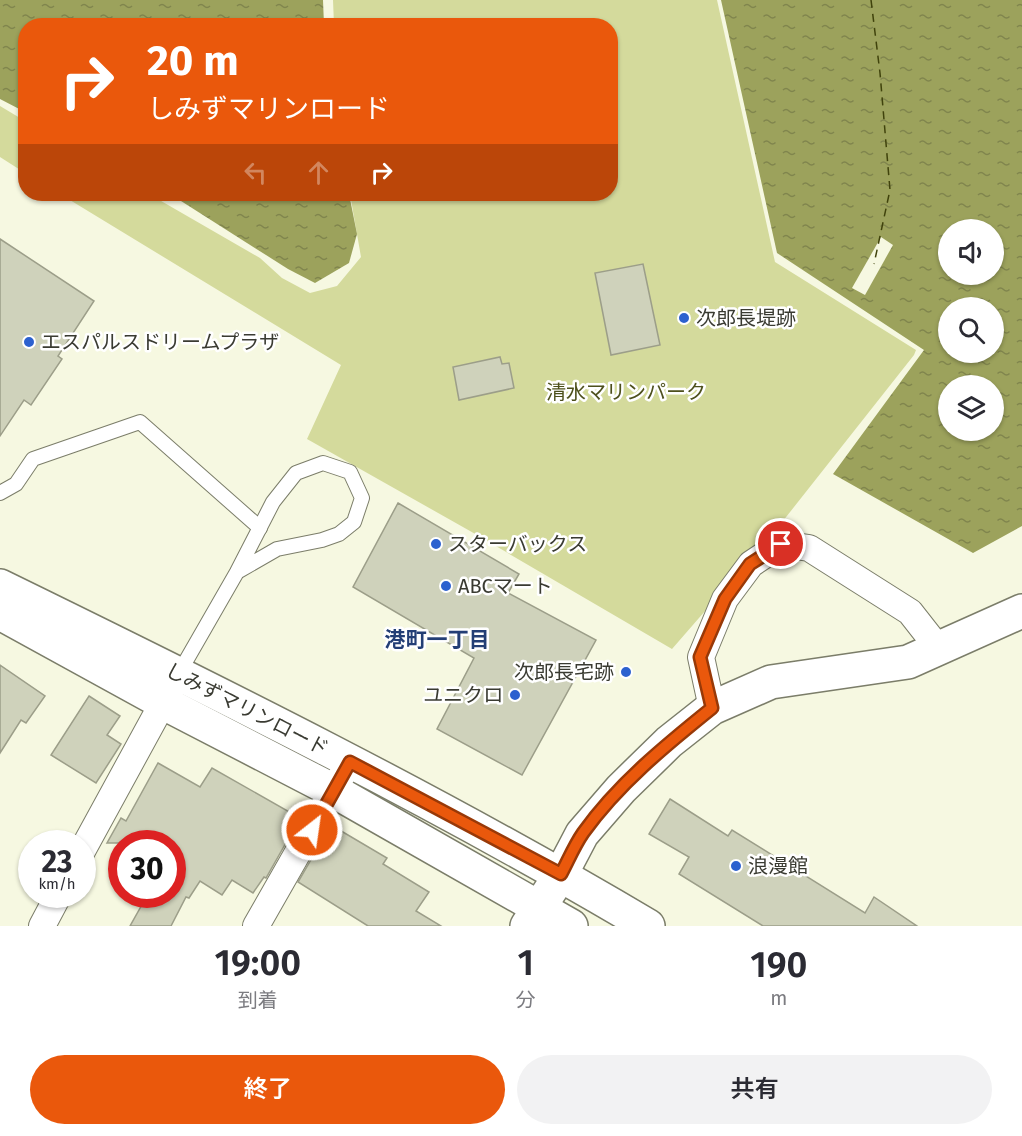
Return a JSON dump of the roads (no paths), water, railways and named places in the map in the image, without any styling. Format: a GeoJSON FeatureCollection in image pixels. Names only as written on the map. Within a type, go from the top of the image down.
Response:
{"type":"FeatureCollection","features":[{"type":"Feature","properties":{"kind":"main road","name":"しみずマリンロード"},"geometry":{"type":"LineString","coordinates":[[0,586],[178,673],[350,762],[561,874],[648,926]]}},
{"type":"Feature","properties":{"kind":"main road"},"geometry":{"type":"LineString","coordinates":[[533,917],[561,874],[582,834],[621,789],[669,742],[712,708],[771,682],[908,662],[1022,611]]}},
{"type":"Feature","properties":{"kind":"main road","name":"しみずマリンロード"},"geometry":{"type":"LineString","coordinates":[[0,613],[164,703],[334,791],[533,917],[571,926]]}},
{"type":"Feature","properties":{"kind":"street"},"geometry":{"type":"LineString","coordinates":[[712,708],[700,657],[725,599],[750,564],[781,544],[809,548],[910,612],[939,649]]}},
{"type":"Feature","properties":{"kind":"street"},"geometry":{"type":"LineString","coordinates":[[94,830],[164,703],[178,673]]}},
{"type":"Feature","properties":{"kind":"street"},"geometry":{"type":"LineString","coordinates":[[256,926],[350,762]]}},
{"type":"Feature","properties":{"kind":"street"},"geometry":{"type":"LineString","coordinates":[[42,926],[52,908]]}},
{"type":"Feature","properties":{"kind":"lane"},"geometry":{"type":"LineString","coordinates":[[0,493],[16,484],[33,459],[140,422],[260,528]]}},
{"type":"Feature","properties":{"kind":"lane"},"geometry":{"type":"LineString","coordinates":[[178,673],[237,572],[273,502],[296,473],[323,463],[350,472],[362,498],[354,522],[339,534],[322,540],[277,549],[237,572]]}},
{"type":"Feature","properties":{"kind":"water"},"geometry":{"type":"Polygon","coordinates":[[[0,0],[323,0],[324,18],[18,18],[18,108],[0,99],[0,0]]]}},
{"type":"Feature","properties":{"kind":"water"},"geometry":{"type":"Polygon","coordinates":[[[721,0],[1022,0],[1022,526],[973,553],[833,474],[924,350],[777,253],[721,0]]]}},
{"type":"Feature","properties":{"kind":"water"},"geometry":{"type":"Polygon","coordinates":[[[181,201],[350,201],[357,234],[349,263],[315,283],[288,269],[181,201]]]}},
{"type":"Feature","properties":{"kind":"place","name":"次郎長堤跡"},"geometry":{"type":"Point","coordinates":[684,318]}},
{"type":"Feature","properties":{"kind":"place","name":"エスパルスドリームプラザ"},"geometry":{"type":"Point","coordinates":[29,342]}},
{"type":"Feature","properties":{"kind":"place","name":"スターバックス"},"geometry":{"type":"Point","coordinates":[436,544]}},
{"type":"Feature","properties":{"kind":"place","name":"ABCマート"},"geometry":{"type":"Point","coordinates":[446,586]}},
{"type":"Feature","properties":{"kind":"place","name":"次郎長宅跡"},"geometry":{"type":"Point","coordinates":[626,672]}},
{"type":"Feature","properties":{"kind":"place","name":"ユニクロ"},"geometry":{"type":"Point","coordinates":[515,695]}},
{"type":"Feature","properties":{"kind":"place","name":"浪漫館"},"geometry":{"type":"Point","coordinates":[736,866]}},
{"type":"Feature","properties":{"kind":"district","name":"港町一丁目"},"geometry":{"type":"Point","coordinates":[437,640]}},
{"type":"Feature","properties":{"kind":"park label","name":"清水マリンパーク"},"geometry":{"type":"Point","coordinates":[626,392]}}]}
